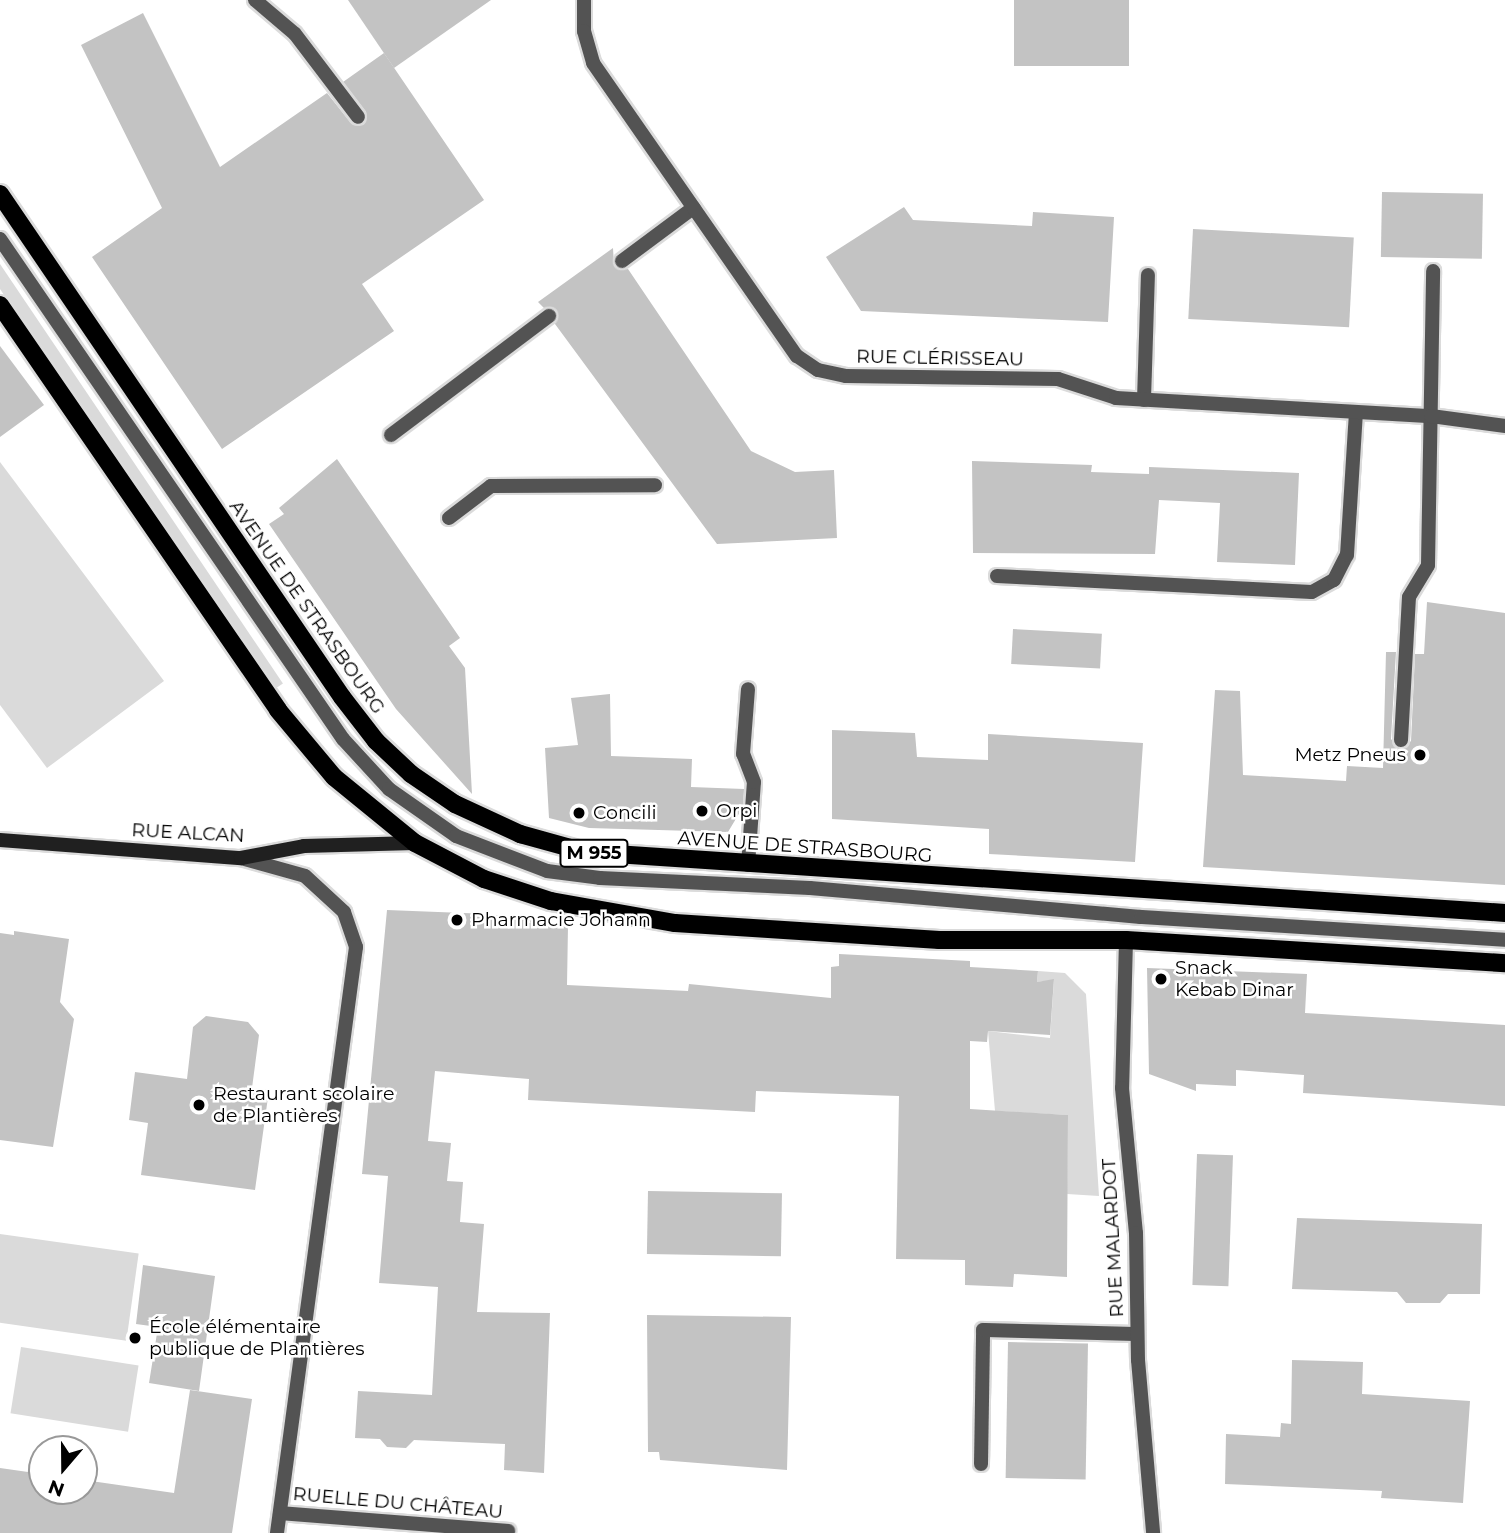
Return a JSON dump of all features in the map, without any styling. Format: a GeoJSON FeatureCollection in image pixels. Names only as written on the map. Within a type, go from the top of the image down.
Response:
{"type":"FeatureCollection","features":[{"type":"Feature","properties":{"kind":"main road","name":"AVENUE DE STRASBOURG"},"geometry":{"type":"LineString","coordinates":[[0,194],[342,697],[376,741],[411,774],[455,804],[520,834],[585,852],[748,865],[1505,913]]}},
{"type":"Feature","properties":{"kind":"main road"},"geometry":{"type":"LineString","coordinates":[[0,305],[278,710],[334,777],[415,842],[484,879],[551,901],[635,919],[939,940],[1126,940],[1505,964]]}},
{"type":"Feature","properties":{"kind":"street"},"geometry":{"type":"LineString","coordinates":[[255,0],[295,34],[358,117]]}},
{"type":"Feature","properties":{"kind":"street","name":"RUE CLÉRISSEAU"},"geometry":{"type":"LineString","coordinates":[[584,0],[584,31],[593,63],[797,356],[818,370],[846,376],[1058,379],[1116,398],[1432,416],[1505,426]]}},
{"type":"Feature","properties":{"kind":"street"},"geometry":{"type":"LineString","coordinates":[[622,261],[693,208]]}},
{"type":"Feature","properties":{"kind":"street","name":"M 955"},"geometry":{"type":"LineString","coordinates":[[0,239],[343,739],[389,789],[456,836],[547,871],[600,877],[810,888],[1141,917],[1505,940]]}},
{"type":"Feature","properties":{"kind":"street"},"geometry":{"type":"LineString","coordinates":[[1401,740],[1409,597],[1428,565],[1433,271]]}},
{"type":"Feature","properties":{"kind":"street"},"geometry":{"type":"LineString","coordinates":[[1144,400],[1148,275]]}},
{"type":"Feature","properties":{"kind":"street"},"geometry":{"type":"LineString","coordinates":[[391,435],[549,316]]}},
{"type":"Feature","properties":{"kind":"street"},"geometry":{"type":"LineString","coordinates":[[997,576],[1312,592],[1334,580],[1347,555],[1356,412]]}},
{"type":"Feature","properties":{"kind":"street"},"geometry":{"type":"LineString","coordinates":[[449,518],[491,486],[655,485]]}},
{"type":"Feature","properties":{"kind":"street"},"geometry":{"type":"LineString","coordinates":[[748,689],[743,754],[754,782],[748,865]]}},
{"type":"Feature","properties":{"kind":"street","name":"RUE ALCAN"},"geometry":{"type":"LineString","coordinates":[[0,840],[241,858],[304,846],[415,842]]}},
{"type":"Feature","properties":{"kind":"street"},"geometry":{"type":"LineString","coordinates":[[241,858],[305,876],[344,912],[356,947],[277,1533]]}},
{"type":"Feature","properties":{"kind":"street","name":"RUE MALARDOT"},"geometry":{"type":"LineString","coordinates":[[1126,940],[1122,1088],[1153,1533]]}},
{"type":"Feature","properties":{"kind":"street"},"geometry":{"type":"LineString","coordinates":[[981,1464],[983,1330],[1138,1334]]}},
{"type":"Feature","properties":{"kind":"street","name":"RUELLE DU CHÂTEAU"},"geometry":{"type":"LineString","coordinates":[[280,1513],[510,1532]]}},
{"type":"Feature","properties":{"kind":"shaded area"},"geometry":{"type":"Polygon","coordinates":[[[0,264],[283,683],[271,691],[0,289],[0,264]]]}},
{"type":"Feature","properties":{"kind":"shaded area"},"geometry":{"type":"Polygon","coordinates":[[[0,462],[164,681],[47,768],[0,705],[0,462]]]}},
{"type":"Feature","properties":{"kind":"shaded area"},"geometry":{"type":"Polygon","coordinates":[[[1038,971],[1065,973],[1086,994],[1099,1196],[1067,1194],[1068,1115],[995,1111],[988,1031],[1050,1038],[1054,980],[1037,982],[1038,971]]]}},
{"type":"Feature","properties":{"kind":"shaded area"},"geometry":{"type":"Polygon","coordinates":[[[0,1234],[139,1253],[126,1341],[0,1323],[0,1234]]]}},
{"type":"Feature","properties":{"kind":"shaded area"},"geometry":{"type":"Polygon","coordinates":[[[21,1347],[139,1366],[128,1432],[11,1413],[21,1347]]]}},
{"type":"Feature","properties":{"kind":"building"},"geometry":{"type":"Polygon","coordinates":[[[348,0],[491,0],[394,68],[348,0]]]}},
{"type":"Feature","properties":{"kind":"building"},"geometry":{"type":"Polygon","coordinates":[[[1014,0],[1129,0],[1129,66],[1014,66],[1014,0]]]}},
{"type":"Feature","properties":{"kind":"building"},"geometry":{"type":"Polygon","coordinates":[[[143,13],[220,167],[327,93],[351,123],[363,125],[366,112],[343,82],[384,53],[484,200],[362,284],[394,331],[222,449],[92,257],[162,208],[81,45],[143,13]]]}},
{"type":"Feature","properties":{"kind":"building"},"geometry":{"type":"Polygon","coordinates":[[[1382,192],[1483,194],[1482,259],[1381,257],[1382,192]]]}},
{"type":"Feature","properties":{"kind":"building"},"geometry":{"type":"Polygon","coordinates":[[[904,207],[913,220],[1032,226],[1033,212],[1114,217],[1108,322],[861,311],[826,257],[904,207]]]}},
{"type":"Feature","properties":{"kind":"building"},"geometry":{"type":"Polygon","coordinates":[[[1193,229],[1354,237],[1349,327],[1188,319],[1193,229]]]}},
{"type":"Feature","properties":{"kind":"building"},"geometry":{"type":"Polygon","coordinates":[[[613,248],[614,266],[628,269],[751,451],[795,472],[834,470],[837,538],[717,544],[555,324],[557,311],[544,308],[538,302],[613,248]]]}},
{"type":"Feature","properties":{"kind":"building"},"geometry":{"type":"Polygon","coordinates":[[[0,346],[44,405],[0,437],[0,346]]]}},
{"type":"Feature","properties":{"kind":"building"},"geometry":{"type":"Polygon","coordinates":[[[337,459],[460,638],[449,646],[465,668],[472,794],[396,709],[269,524],[284,514],[279,508],[337,459]]]}},
{"type":"Feature","properties":{"kind":"building"},"geometry":{"type":"Polygon","coordinates":[[[972,461],[1092,465],[1091,472],[1149,474],[1149,467],[1299,473],[1295,565],[1217,562],[1220,503],[1159,500],[1155,554],[973,553],[972,461]]]}},
{"type":"Feature","properties":{"kind":"building"},"geometry":{"type":"Polygon","coordinates":[[[1427,602],[1505,613],[1505,885],[1203,867],[1215,690],[1240,691],[1243,775],[1346,781],[1347,766],[1383,768],[1386,652],[1396,652],[1391,739],[1401,750],[1411,741],[1415,654],[1424,654],[1427,602]]]}},
{"type":"Feature","properties":{"kind":"building"},"geometry":{"type":"Polygon","coordinates":[[[1013,629],[1102,634],[1100,669],[1011,664],[1013,629]]]}},
{"type":"Feature","properties":{"kind":"building"},"geometry":{"type":"Polygon","coordinates":[[[610,694],[611,756],[692,759],[691,787],[744,789],[743,807],[728,832],[589,828],[549,818],[545,748],[578,745],[571,698],[610,694]]]}},
{"type":"Feature","properties":{"kind":"building"},"geometry":{"type":"Polygon","coordinates":[[[832,730],[915,733],[917,757],[988,760],[988,734],[1143,743],[1135,862],[989,854],[989,829],[832,819],[832,730]]]}},
{"type":"Feature","properties":{"kind":"building"},"geometry":{"type":"Polygon","coordinates":[[[387,910],[489,914],[568,926],[567,985],[688,991],[689,984],[831,998],[831,967],[839,966],[839,954],[970,961],[970,967],[1038,971],[1037,982],[1054,979],[1050,1035],[988,1031],[987,1042],[970,1041],[970,1109],[1068,1115],[1067,1277],[1014,1274],[1013,1287],[965,1285],[965,1260],[896,1259],[899,1096],[756,1091],[755,1112],[528,1100],[529,1079],[435,1071],[428,1141],[451,1143],[447,1181],[463,1182],[460,1222],[484,1224],[477,1312],[550,1313],[544,1473],[504,1470],[505,1444],[414,1440],[406,1448],[387,1447],[380,1439],[355,1438],[358,1391],[432,1395],[438,1287],[379,1283],[388,1176],[362,1174],[387,910]]]}},
{"type":"Feature","properties":{"kind":"building"},"geometry":{"type":"Polygon","coordinates":[[[14,931],[69,939],[60,1002],[74,1019],[53,1147],[0,1140],[0,933],[14,935],[14,931]]]}},
{"type":"Feature","properties":{"kind":"building"},"geometry":{"type":"Polygon","coordinates":[[[1147,968],[1307,974],[1305,1013],[1505,1025],[1505,1106],[1303,1093],[1304,1075],[1236,1070],[1236,1086],[1196,1084],[1196,1091],[1149,1074],[1147,968]]]}},
{"type":"Feature","properties":{"kind":"building","name":"Restaurant scolaire de Plantières"},"geometry":{"type":"Polygon","coordinates":[[[206,1016],[248,1022],[259,1035],[252,1088],[269,1090],[255,1190],[141,1175],[148,1123],[129,1120],[135,1072],[187,1079],[193,1027],[206,1016]]]}},
{"type":"Feature","properties":{"kind":"building"},"geometry":{"type":"Polygon","coordinates":[[[1197,1154],[1233,1155],[1228,1286],[1192,1285],[1197,1154]]]}},
{"type":"Feature","properties":{"kind":"building"},"geometry":{"type":"Polygon","coordinates":[[[648,1191],[782,1193],[781,1256],[647,1254],[648,1191]]]}},
{"type":"Feature","properties":{"kind":"building"},"geometry":{"type":"Polygon","coordinates":[[[1297,1218],[1482,1224],[1480,1294],[1448,1294],[1440,1303],[1406,1303],[1397,1292],[1292,1289],[1297,1218]]]}},
{"type":"Feature","properties":{"kind":"building"},"geometry":{"type":"Polygon","coordinates":[[[143,1265],[215,1276],[199,1391],[149,1383],[158,1327],[136,1324],[143,1265]]]}},
{"type":"Feature","properties":{"kind":"building"},"geometry":{"type":"Polygon","coordinates":[[[647,1315],[791,1317],[787,1470],[660,1460],[659,1452],[648,1452],[647,1315]]]}},
{"type":"Feature","properties":{"kind":"building"},"geometry":{"type":"Polygon","coordinates":[[[1008,1342],[1088,1343],[1086,1479],[1006,1478],[1008,1342]]]}},
{"type":"Feature","properties":{"kind":"building"},"geometry":{"type":"Polygon","coordinates":[[[1292,1360],[1363,1362],[1362,1394],[1470,1401],[1463,1503],[1381,1498],[1382,1491],[1225,1484],[1226,1434],[1280,1437],[1281,1423],[1291,1424],[1292,1360]]]}},
{"type":"Feature","properties":{"kind":"building"},"geometry":{"type":"Polygon","coordinates":[[[190,1390],[252,1399],[232,1533],[0,1533],[0,1468],[28,1472],[28,1505],[98,1505],[98,1482],[174,1493],[190,1390]]]}},
{"type":"Feature","properties":{"kind":"place","name":"Metz Pneus"},"geometry":{"type":"Point","coordinates":[1420,755]}},
{"type":"Feature","properties":{"kind":"place","name":"Orpi"},"geometry":{"type":"Point","coordinates":[702,811]}},
{"type":"Feature","properties":{"kind":"place","name":"Concili"},"geometry":{"type":"Point","coordinates":[579,813]}},
{"type":"Feature","properties":{"kind":"place","name":"Pharmacie Johann"},"geometry":{"type":"Point","coordinates":[457,920]}},
{"type":"Feature","properties":{"kind":"place","name":"Snack Kebab Dinar"},"geometry":{"type":"Point","coordinates":[1161,979]}},
{"type":"Feature","properties":{"kind":"place","name":"Restaurant scolaire de Plantières"},"geometry":{"type":"Point","coordinates":[199,1105]}},
{"type":"Feature","properties":{"kind":"place","name":"École élémentaire publique de Plantières"},"geometry":{"type":"Point","coordinates":[135,1338]}}]}
